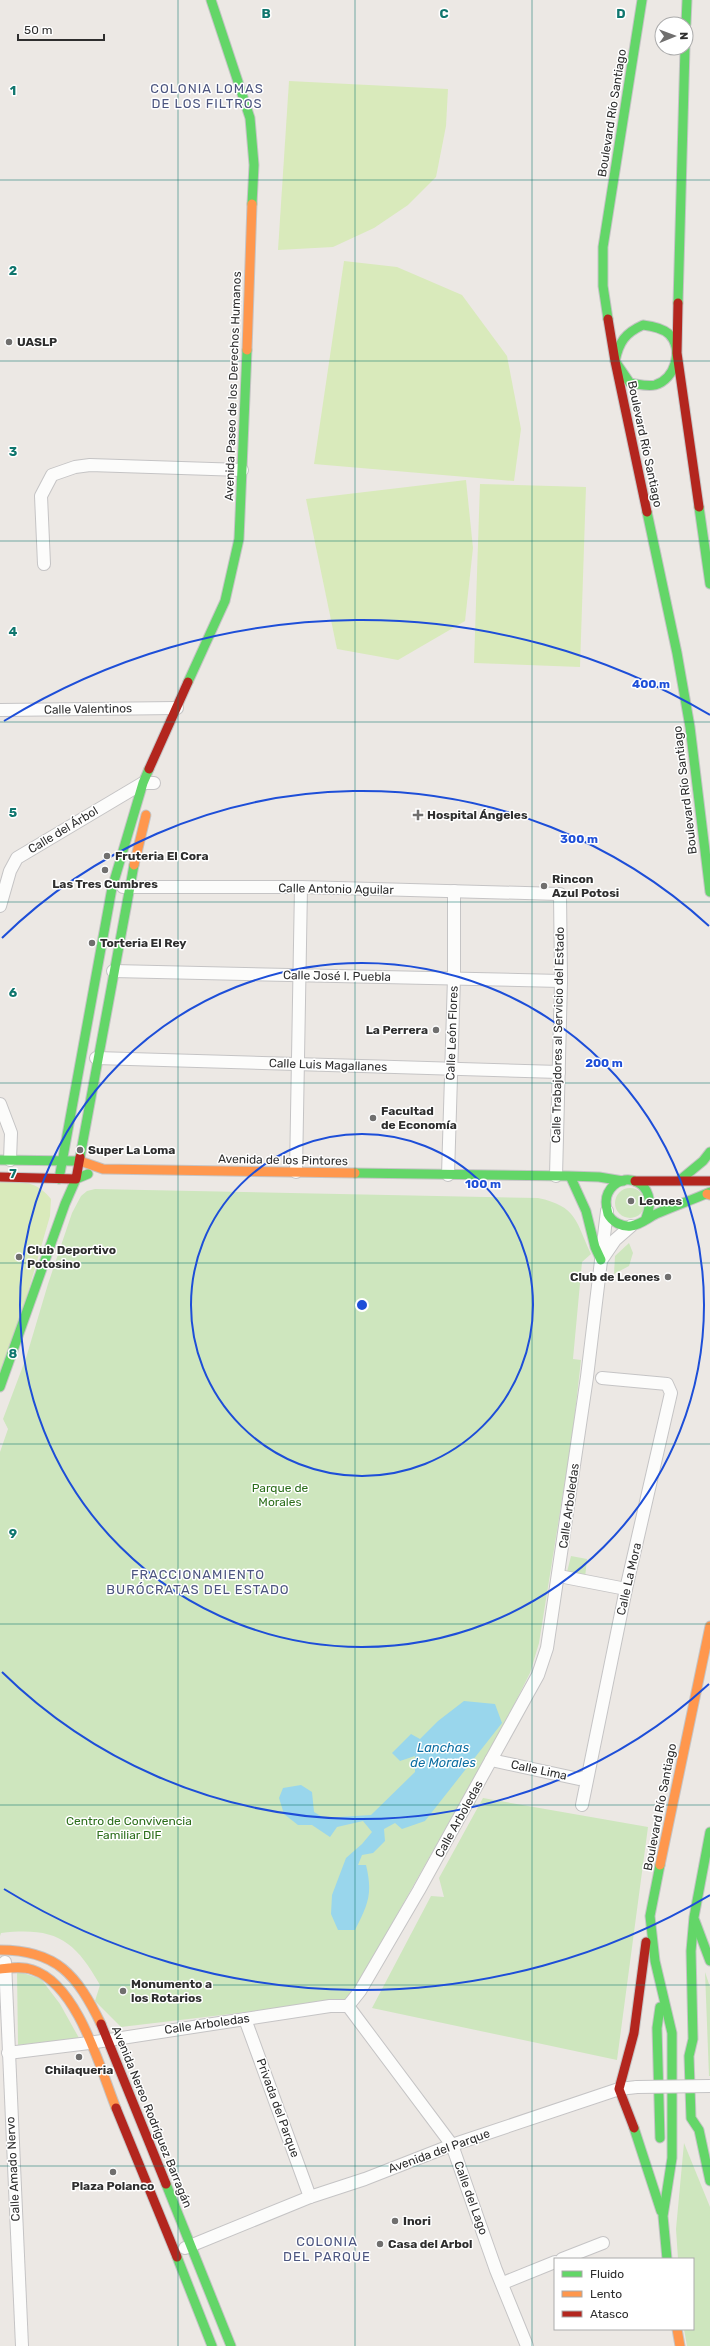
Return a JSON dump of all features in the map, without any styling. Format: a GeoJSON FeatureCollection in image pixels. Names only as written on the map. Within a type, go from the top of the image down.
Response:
{"type":"FeatureCollection","features":[{"type":"Feature","properties":{"kind":"main road","name":"Avenida Paseo de los Derechos Humanos"},"geometry":{"type":"LineString","coordinates":[[56,1222],[58,1186],[112,888],[150,785],[154,763],[225,601],[239,539],[254,165],[250,118],[211,0]]}},
{"type":"Feature","properties":{"kind":"main road","name":"Boulevard Río Santiago"},"geometry":{"type":"LineString","coordinates":[[642,0],[603,247],[603,286],[615,361],[677,653],[690,727],[710,892]]}},
{"type":"Feature","properties":{"kind":"main road"},"geometry":{"type":"LineString","coordinates":[[686,16],[687,0]]}},
{"type":"Feature","properties":{"kind":"main road"},"geometry":{"type":"LineString","coordinates":[[685,56],[677,353],[710,584]]}},
{"type":"Feature","properties":{"kind":"main road"},"geometry":{"type":"LineString","coordinates":[[643,325],[662,329],[671,337],[677,353],[672,373],[665,380],[655,385],[630,383],[615,361],[618,344],[627,331],[643,325]]}},
{"type":"Feature","properties":{"kind":"main road"},"geometry":{"type":"LineString","coordinates":[[0,1387],[23,1326],[56,1222],[76,1179],[96,1058],[128,887],[149,805]]}},
{"type":"Feature","properties":{"kind":"main road"},"geometry":{"type":"LineString","coordinates":[[680,1180],[703,1161],[710,1152]]}},
{"type":"Feature","properties":{"kind":"main road","name":"Avenida de los Pintores"},"geometry":{"type":"LineString","coordinates":[[5,1160],[63,1162],[80,1161],[103,1168],[599,1177],[623,1181]]}},
{"type":"Feature","properties":{"kind":"main road"},"geometry":{"type":"LineString","coordinates":[[0,1177],[58,1186],[103,1168]]}},
{"type":"Feature","properties":{"kind":"main road"},"geometry":{"type":"LineString","coordinates":[[565,1177],[593,1196],[606,1209],[614,1221],[631,1226],[646,1218],[709,1194]]}},
{"type":"Feature","properties":{"kind":"main road"},"geometry":{"type":"LineString","coordinates":[[565,1177],[586,1211],[594,1243],[601,1260]]}},
{"type":"Feature","properties":{"kind":"main road"},"geometry":{"type":"LineString","coordinates":[[606,1209],[608,1193],[617,1183],[623,1181],[710,1181]]}},
{"type":"Feature","properties":{"kind":"main road"},"geometry":{"type":"LineString","coordinates":[[635,1181],[646,1188],[652,1200],[652,1206],[646,1218]]}},
{"type":"Feature","properties":{"kind":"main road","name":"Boulevard Río Santiago"},"geometry":{"type":"LineString","coordinates":[[667,2258],[663,2216],[672,2158],[672,2033],[661,1993],[650,1916],[696,1688],[708,1649],[710,1626]]}},
{"type":"Feature","properties":{"kind":"main road"},"geometry":{"type":"LineString","coordinates":[[696,1688],[708,1682]]}},
{"type":"Feature","properties":{"kind":"main road"},"geometry":{"type":"LineString","coordinates":[[700,2102],[697,2056],[693,2039],[691,1950],[694,1917],[710,1832]]}},
{"type":"Feature","properties":{"kind":"main road"},"geometry":{"type":"LineString","coordinates":[[650,1916],[634,2033],[619,2089],[631,2119],[663,2216]]}},
{"type":"Feature","properties":{"kind":"main road"},"geometry":{"type":"LineString","coordinates":[[694,1917],[710,1961]]}},
{"type":"Feature","properties":{"kind":"main road","name":"Avenida Nereo Rodríguez Barragán"},"geometry":{"type":"LineString","coordinates":[[3,1950],[33,1951],[63,1966],[92,2006],[108,2039],[230,2346]]}},
{"type":"Feature","properties":{"kind":"main road"},"geometry":{"type":"LineString","coordinates":[[3,1968],[32,1968],[52,1981],[72,2006],[176,2251],[212,2346]]}},
{"type":"Feature","properties":{"kind":"main road","name":"Boulevard Río Santiago"},"geometry":{"type":"LineString","coordinates":[[661,1993],[658,2028],[661,2145]]}},
{"type":"Feature","properties":{"kind":"main road"},"geometry":{"type":"LineString","coordinates":[[693,2039],[689,2056],[692,2118],[699,2130],[710,2181]]}},
{"type":"Feature","properties":{"kind":"main road"},"geometry":{"type":"LineString","coordinates":[[699,2130],[701,2116]]}},
{"type":"Feature","properties":{"kind":"main road","name":"Boulevard Río Santiago"},"geometry":{"type":"LineString","coordinates":[[661,2160],[666,2192]]}},
{"type":"Feature","properties":{"kind":"main road"},"geometry":{"type":"LineString","coordinates":[[677,2330],[680,2346]]}},
{"type":"Feature","properties":{"kind":"street"},"geometry":{"type":"LineString","coordinates":[[44,564],[41,496],[52,475],[75,467],[90,465],[242,470]]}},
{"type":"Feature","properties":{"kind":"street","name":"Calle Valentinos"},"geometry":{"type":"LineString","coordinates":[[0,710],[177,708]]}},
{"type":"Feature","properties":{"kind":"street","name":"Calle del Árbol"},"geometry":{"type":"LineString","coordinates":[[0,906],[5,871],[17,858],[150,785]]}},
{"type":"Feature","properties":{"kind":"street"},"geometry":{"type":"LineString","coordinates":[[296,1172],[301,887]]}},
{"type":"Feature","properties":{"kind":"street","name":"Calle Antonio Aguilar"},"geometry":{"type":"LineString","coordinates":[[112,888],[301,887],[560,894]]}},
{"type":"Feature","properties":{"kind":"street","name":"Calle León Flores"},"geometry":{"type":"LineString","coordinates":[[448,1175],[454,978],[454,891]]}},
{"type":"Feature","properties":{"kind":"street","name":"Calle Trabajdores al Servicio del Estado"},"geometry":{"type":"LineString","coordinates":[[560,894],[562,981],[559,1072],[565,1177]]}},
{"type":"Feature","properties":{"kind":"street","name":"Calle José I. Puebla"},"geometry":{"type":"LineString","coordinates":[[113,971],[562,981]]}},
{"type":"Feature","properties":{"kind":"street","name":"Calle Luis Magallanes"},"geometry":{"type":"LineString","coordinates":[[96,1058],[559,1072]]}},
{"type":"Feature","properties":{"kind":"street"},"geometry":{"type":"LineString","coordinates":[[0,1104],[11,1133],[5,1160]]}},
{"type":"Feature","properties":{"kind":"street","name":"Calle Arboledas"},"geometry":{"type":"LineString","coordinates":[[8,2053],[89,2043],[330,2006],[348,2006],[360,1991],[415,1896],[538,1675],[547,1648],[559,1576],[587,1377],[606,1209]]}},
{"type":"Feature","properties":{"kind":"street","name":"Calle Arboledas"},"geometry":{"type":"LineString","coordinates":[[601,1260],[615,1240],[631,1226]]}},
{"type":"Feature","properties":{"kind":"street","name":"Calle La Mora"},"geometry":{"type":"LineString","coordinates":[[582,1805],[626,1589],[671,1394],[668,1384],[602,1378]]}},
{"type":"Feature","properties":{"kind":"street"},"geometry":{"type":"LineString","coordinates":[[559,1576],[626,1589]]}},
{"type":"Feature","properties":{"kind":"street","name":"Calle Lima"},"geometry":{"type":"LineString","coordinates":[[491,1760],[579,1779],[587,1776]]}},
{"type":"Feature","properties":{"kind":"street","name":"Calle Amado Nervo"},"geometry":{"type":"LineString","coordinates":[[3,1950],[8,2053],[5,2101],[22,2346]]}},
{"type":"Feature","properties":{"kind":"street","name":"Calle del Lago"},"geometry":{"type":"LineString","coordinates":[[348,2006],[452,2145],[502,2283],[527,2346]]}},
{"type":"Feature","properties":{"kind":"street","name":"Privada del Parque"},"geometry":{"type":"LineString","coordinates":[[245,2019],[310,2197]]}},
{"type":"Feature","properties":{"kind":"street","name":"Avenida del Parque"},"geometry":{"type":"LineString","coordinates":[[176,2251],[310,2197],[365,2179],[452,2145],[619,2089],[637,2087],[710,2086]]}},
{"type":"Feature","properties":{"kind":"street"},"geometry":{"type":"LineString","coordinates":[[565,2258],[603,2243]]}},
{"type":"Feature","properties":{"kind":"street"},"geometry":{"type":"LineString","coordinates":[[502,2283],[554,2262]]}},
{"type":"Feature","properties":{"kind":"green space"},"geometry":{"type":"Polygon","coordinates":[[[289,81],[448,89],[446,126],[436,177],[408,205],[374,228],[333,247],[278,250],[289,81]]]}},
{"type":"Feature","properties":{"kind":"green space"},"geometry":{"type":"Polygon","coordinates":[[[344,261],[397,267],[462,295],[507,356],[521,429],[514,481],[314,464],[344,261]]]}},
{"type":"Feature","properties":{"kind":"green space"},"geometry":{"type":"Polygon","coordinates":[[[466,480],[473,548],[465,621],[398,660],[337,649],[306,499],[466,480]]]}},
{"type":"Feature","properties":{"kind":"green space"},"geometry":{"type":"Polygon","coordinates":[[[480,484],[586,487],[580,667],[474,663],[480,484]]]}},
{"type":"Feature","properties":{"kind":"green space","name":"Club Deportivo Potosino"},"geometry":{"type":"Polygon","coordinates":[[[0,1182],[22,1182],[34,1185],[40,1188],[51,1199],[50,1216],[26,1299],[0,1373],[0,1182]]]}},
{"type":"Feature","properties":{"kind":"green space"},"geometry":{"type":"Polygon","coordinates":[[[630,1188],[640,1193],[645,1203],[640,1213],[630,1218],[620,1213],[615,1203],[620,1193],[630,1188]]]}},
{"type":"Feature","properties":{"kind":"green space","name":"Parque de Morales"},"geometry":{"type":"Polygon","coordinates":[[[95,1189],[538,1198],[551,1201],[561,1206],[574,1217],[591,1254],[582,1262],[573,1359],[581,1360],[573,1431],[539,1643],[530,1673],[507,1719],[349,2000],[121,2027],[95,2001],[100,1985],[81,1957],[71,1947],[61,1940],[36,1932],[1,1933],[0,1936],[0,1452],[8,1429],[3,1419],[26,1358],[48,1284],[72,1213],[81,1196],[87,1191],[95,1189]]]}},
{"type":"Feature","properties":{"kind":"green space"},"geometry":{"type":"Polygon","coordinates":[[[629,1243],[633,1253],[629,1266],[614,1274],[615,1256],[629,1243]]]}},
{"type":"Feature","properties":{"kind":"green space"},"geometry":{"type":"Polygon","coordinates":[[[571,1556],[587,1559],[585,1578],[566,1576],[571,1556]]]}},
{"type":"Feature","properties":{"kind":"green space"},"geometry":{"type":"Polygon","coordinates":[[[483,1798],[648,1827],[617,2060],[372,2008],[431,1896],[444,1897],[439,1878],[483,1798]]]}},
{"type":"Feature","properties":{"kind":"green space"},"geometry":{"type":"Polygon","coordinates":[[[17,1971],[41,1979],[60,2004],[79,2038],[18,2045],[17,1971]]]}},
{"type":"Feature","properties":{"kind":"green space"},"geometry":{"type":"Polygon","coordinates":[[[705,1972],[710,1987],[710,2076],[709,2076],[705,1972]]]}},
{"type":"Feature","properties":{"kind":"green space"},"geometry":{"type":"Polygon","coordinates":[[[684,2143],[710,2207],[710,2346],[687,2346],[684,2330],[694,2330],[694,2258],[678,2258],[676,2229],[684,2143]]]}},
{"type":"Feature","properties":{"kind":"water","name":"Lanchas de Morales"},"geometry":{"type":"Polygon","coordinates":[[[464,1701],[495,1704],[502,1723],[425,1821],[402,1829],[395,1823],[384,1829],[385,1841],[373,1853],[362,1855],[358,1865],[366,1865],[368,1875],[369,1891],[366,1906],[355,1930],[338,1930],[331,1914],[332,1895],[346,1858],[362,1844],[372,1832],[363,1821],[337,1827],[330,1837],[312,1825],[298,1825],[284,1814],[279,1798],[283,1788],[301,1785],[312,1792],[314,1812],[324,1818],[371,1815],[415,1772],[415,1756],[400,1761],[392,1753],[411,1734],[420,1739],[438,1721],[464,1701]]]}},
{"type":"Feature","properties":{"kind":"traffic: fast"},"geometry":{"type":"LineString","coordinates":[[211,0],[250,118],[254,165],[252,204]]}},
{"type":"Feature","properties":{"kind":"traffic: fast"},"geometry":{"type":"LineString","coordinates":[[608,319],[603,286],[603,247],[642,0]]}},
{"type":"Feature","properties":{"kind":"traffic: fast"},"geometry":{"type":"LineString","coordinates":[[686,16],[687,0]]}},
{"type":"Feature","properties":{"kind":"traffic: fast"},"geometry":{"type":"LineString","coordinates":[[678,303],[685,56]]}},
{"type":"Feature","properties":{"kind":"traffic: fast"},"geometry":{"type":"LineString","coordinates":[[643,325],[663,330],[669,334],[674,341],[676,348],[675,363],[668,377],[662,382],[652,386],[630,383],[615,361],[621,343],[627,335],[643,325]]}},
{"type":"Feature","properties":{"kind":"traffic: fast"},"geometry":{"type":"LineString","coordinates":[[188,682],[225,601],[239,539],[247,350]]}},
{"type":"Feature","properties":{"kind":"traffic: fast"},"geometry":{"type":"LineString","coordinates":[[699,507],[710,584]]}},
{"type":"Feature","properties":{"kind":"traffic: fast"},"geometry":{"type":"LineString","coordinates":[[647,512],[677,653],[690,727],[710,892]]}},
{"type":"Feature","properties":{"kind":"traffic: fast"},"geometry":{"type":"LineString","coordinates":[[59,1179],[112,888],[143,783],[149,769]]}},
{"type":"Feature","properties":{"kind":"traffic: fast"},"geometry":{"type":"LineString","coordinates":[[80,1157],[134,865]]}},
{"type":"Feature","properties":{"kind":"traffic: fast"},"geometry":{"type":"LineString","coordinates":[[680,1180],[703,1161],[710,1152]]}},
{"type":"Feature","properties":{"kind":"traffic: fast"},"geometry":{"type":"LineString","coordinates":[[0,1160],[75,1161]]}},
{"type":"Feature","properties":{"kind":"traffic: fast"},"geometry":{"type":"LineString","coordinates":[[355,1173],[568,1176],[599,1177],[623,1181]]}},
{"type":"Feature","properties":{"kind":"traffic: fast"},"geometry":{"type":"LineString","coordinates":[[0,1387],[65,1204],[76,1179],[88,1174]]}},
{"type":"Feature","properties":{"kind":"traffic: fast"},"geometry":{"type":"LineString","coordinates":[[571,1178],[586,1211],[595,1247],[601,1260]]}},
{"type":"Feature","properties":{"kind":"traffic: fast"},"geometry":{"type":"LineString","coordinates":[[646,1218],[649,1206],[648,1195],[644,1187],[638,1182],[630,1180],[622,1181],[614,1185],[606,1198],[608,1214],[615,1222],[628,1226],[638,1224],[656,1214],[710,1192]]}},
{"type":"Feature","properties":{"kind":"traffic: fast"},"geometry":{"type":"LineString","coordinates":[[710,1832],[694,1917],[691,1951],[693,2039],[689,2056],[691,2118],[699,2130],[710,2181]]}},
{"type":"Feature","properties":{"kind":"traffic: fast"},"geometry":{"type":"LineString","coordinates":[[660,1865],[650,1916],[655,1961],[672,2033],[672,2158],[663,2216],[667,2258]]}},
{"type":"Feature","properties":{"kind":"traffic: fast"},"geometry":{"type":"LineString","coordinates":[[695,1921],[710,1961]]}},
{"type":"Feature","properties":{"kind":"traffic: fast"},"geometry":{"type":"LineString","coordinates":[[660,2007],[657,2028],[660,2138]]}},
{"type":"Feature","properties":{"kind":"traffic: fast"},"geometry":{"type":"LineString","coordinates":[[634,2128],[661,2211]]}},
{"type":"Feature","properties":{"kind":"traffic: fast"},"geometry":{"type":"LineString","coordinates":[[166,2184],[231,2346]]}},
{"type":"Feature","properties":{"kind":"traffic: fast"},"geometry":{"type":"LineString","coordinates":[[177,2257],[212,2346]]}},
{"type":"Feature","properties":{"kind":"traffic: slow"},"geometry":{"type":"LineString","coordinates":[[247,350],[252,204]]}},
{"type":"Feature","properties":{"kind":"traffic: slow"},"geometry":{"type":"LineString","coordinates":[[134,865],[146,815]]}},
{"type":"Feature","properties":{"kind":"traffic: slow"},"geometry":{"type":"LineString","coordinates":[[80,1161],[103,1169],[355,1173]]}},
{"type":"Feature","properties":{"kind":"traffic: slow"},"geometry":{"type":"LineString","coordinates":[[660,1865],[710,1626]]}},
{"type":"Feature","properties":{"kind":"traffic: slow"},"geometry":{"type":"LineString","coordinates":[[0,1950],[20,1951],[51,1960],[74,1979],[101,2024]]}},
{"type":"Feature","properties":{"kind":"traffic: slow"},"geometry":{"type":"LineString","coordinates":[[0,1969],[21,1968],[33,1970],[49,1979],[63,1992],[75,2010],[95,2051],[116,2108]]}},
{"type":"Feature","properties":{"kind":"traffic: slow"},"geometry":{"type":"LineString","coordinates":[[677,2330],[680,2346]]}},
{"type":"Feature","properties":{"kind":"traffic: jam"},"geometry":{"type":"LineString","coordinates":[[678,303],[677,353],[699,507]]}},
{"type":"Feature","properties":{"kind":"traffic: jam"},"geometry":{"type":"LineString","coordinates":[[608,319],[615,361],[647,512]]}},
{"type":"Feature","properties":{"kind":"traffic: jam"},"geometry":{"type":"LineString","coordinates":[[149,769],[188,682]]}},
{"type":"Feature","properties":{"kind":"traffic: jam"},"geometry":{"type":"LineString","coordinates":[[0,1177],[76,1179],[80,1157]]}},
{"type":"Feature","properties":{"kind":"traffic: jam"},"geometry":{"type":"LineString","coordinates":[[635,1181],[710,1181]]}},
{"type":"Feature","properties":{"kind":"traffic: jam"},"geometry":{"type":"LineString","coordinates":[[634,2128],[619,2089],[634,2033],[646,1942]]}},
{"type":"Feature","properties":{"kind":"traffic: jam"},"geometry":{"type":"LineString","coordinates":[[101,2024],[166,2184]]}},
{"type":"Feature","properties":{"kind":"traffic: jam"},"geometry":{"type":"LineString","coordinates":[[116,2108],[177,2257]]}},
{"type":"Feature","properties":{"kind":"place","name":"UASLP"},"geometry":{"type":"Point","coordinates":[9,342]}},
{"type":"Feature","properties":{"kind":"place","name":"Hospital Ángeles"},"geometry":{"type":"Point","coordinates":[418,815]}},
{"type":"Feature","properties":{"kind":"place","name":"Fruteria El Cora"},"geometry":{"type":"Point","coordinates":[107,856]}},
{"type":"Feature","properties":{"kind":"place","name":"Las Tres Cumbres"},"geometry":{"type":"Point","coordinates":[105,870]}},
{"type":"Feature","properties":{"kind":"place","name":"Rincon Azul Potosi"},"geometry":{"type":"Point","coordinates":[544,886]}},
{"type":"Feature","properties":{"kind":"place","name":"Torteria El Rey"},"geometry":{"type":"Point","coordinates":[92,943]}},
{"type":"Feature","properties":{"kind":"place","name":"La Perrera"},"geometry":{"type":"Point","coordinates":[436,1030]}},
{"type":"Feature","properties":{"kind":"place","name":"Facultad de Economía"},"geometry":{"type":"Point","coordinates":[373,1118]}},
{"type":"Feature","properties":{"kind":"place","name":"Super La Loma"},"geometry":{"type":"Point","coordinates":[80,1150]}},
{"type":"Feature","properties":{"kind":"place","name":"Leones"},"geometry":{"type":"Point","coordinates":[631,1201]}},
{"type":"Feature","properties":{"kind":"place","name":"Club Deportivo Potosino"},"geometry":{"type":"Point","coordinates":[19,1257]}},
{"type":"Feature","properties":{"kind":"place","name":"Club de Leones"},"geometry":{"type":"Point","coordinates":[668,1277]}},
{"type":"Feature","properties":{"kind":"place","name":"Monumento a los Rotarios"},"geometry":{"type":"Point","coordinates":[123,1991]}},
{"type":"Feature","properties":{"kind":"place","name":"Chilaqueria"},"geometry":{"type":"Point","coordinates":[79,2057]}},
{"type":"Feature","properties":{"kind":"place","name":"Plaza Polanco"},"geometry":{"type":"Point","coordinates":[113,2172]}},
{"type":"Feature","properties":{"kind":"place","name":"Inori"},"geometry":{"type":"Point","coordinates":[395,2221]}},
{"type":"Feature","properties":{"kind":"place","name":"Casa del Arbol"},"geometry":{"type":"Point","coordinates":[380,2244]}},
{"type":"Feature","properties":{"kind":"district","name":"COLONIA LOMAS DE LOS FILTROS"},"geometry":{"type":"Point","coordinates":[207,96]}},
{"type":"Feature","properties":{"kind":"district","name":"FRACCIONAMIENTO BURÓCRATAS DEL ESTADO"},"geometry":{"type":"Point","coordinates":[198,1582]}},
{"type":"Feature","properties":{"kind":"district","name":"COLONIA DEL PARQUE"},"geometry":{"type":"Point","coordinates":[327,2248]}},
{"type":"Feature","properties":{"kind":"park label","name":"Centro de Convivencia Familiar DIF"},"geometry":{"type":"Point","coordinates":[129,1828]}}]}
